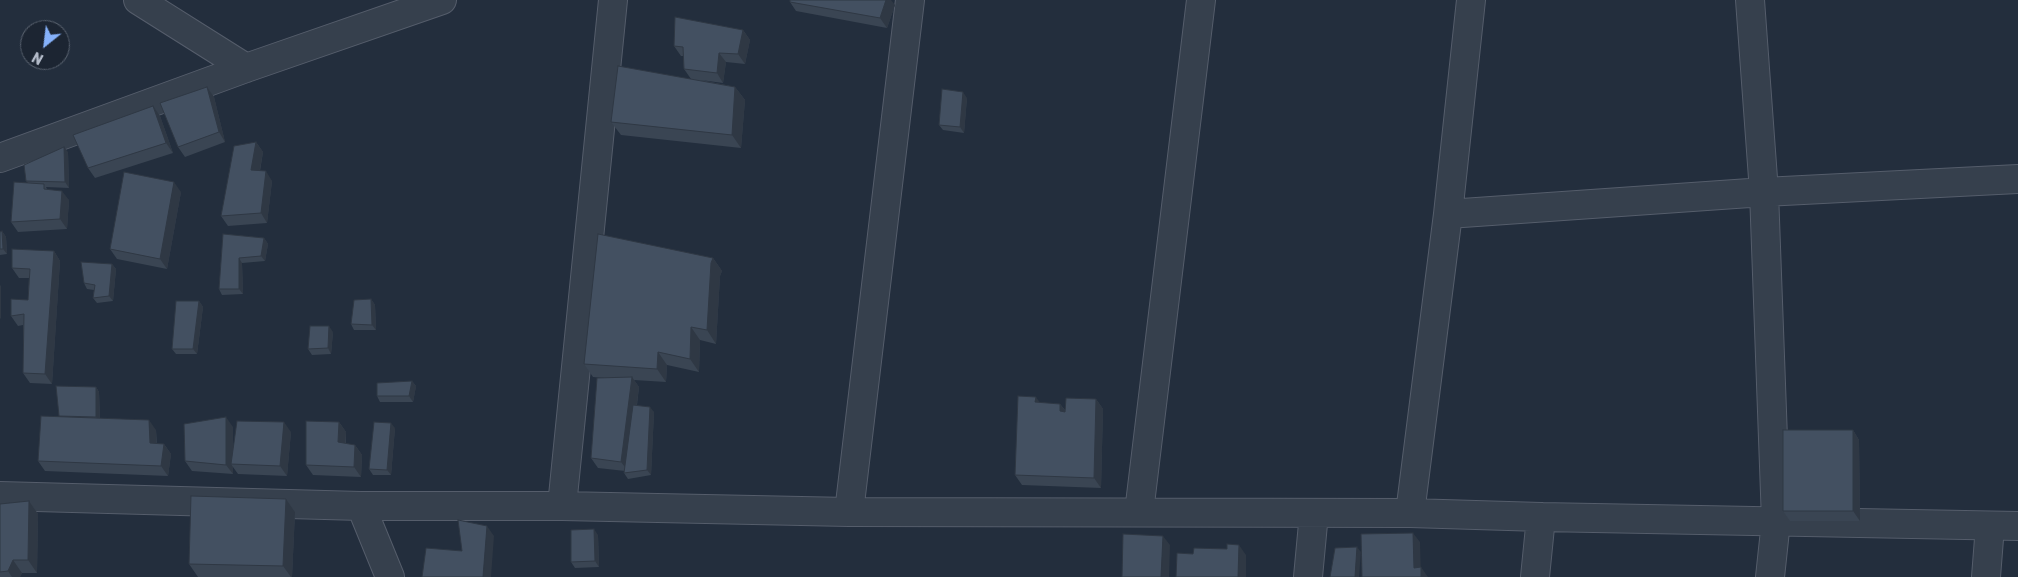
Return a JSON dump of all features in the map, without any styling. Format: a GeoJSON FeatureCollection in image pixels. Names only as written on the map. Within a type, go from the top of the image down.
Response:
{"type":"FeatureCollection","features":[{"type":"Feature","properties":{"kind":"street"},"geometry":{"type":"LineString","coordinates":[[138,0],[246,68]]}},
{"type":"Feature","properties":{"kind":"street"},"geometry":{"type":"LineString","coordinates":[[0,158],[246,68],[442,0]]}},
{"type":"Feature","properties":{"kind":"street"},"geometry":{"type":"LineString","coordinates":[[562,506],[612,0]]}},
{"type":"Feature","properties":{"kind":"street"},"geometry":{"type":"LineString","coordinates":[[849,512],[910,0]]}},
{"type":"Feature","properties":{"kind":"street"},"geometry":{"type":"LineString","coordinates":[[1140,512],[1201,0]]}},
{"type":"Feature","properties":{"kind":"street"},"geometry":{"type":"LineString","coordinates":[[1410,513],[1448,214],[1471,0]]}},
{"type":"Feature","properties":{"kind":"street"},"geometry":{"type":"LineString","coordinates":[[1750,0],[1764,192],[1776,521],[1770,577]]}},
{"type":"Feature","properties":{"kind":"street"},"geometry":{"type":"LineString","coordinates":[[1448,214],[1764,192],[2018,178]]}},
{"type":"Feature","properties":{"kind":"street"},"geometry":{"type":"LineString","coordinates":[[0,496],[361,506],[562,506],[849,512],[1410,513],[2018,526]]}},
{"type":"Feature","properties":{"kind":"street"},"geometry":{"type":"LineString","coordinates":[[361,506],[390,577]]}},
{"type":"Feature","properties":{"kind":"street"},"geometry":{"type":"LineString","coordinates":[[1308,577],[1314,513]]}},
{"type":"Feature","properties":{"kind":"street"},"geometry":{"type":"LineString","coordinates":[[1535,577],[1541,517]]}},
{"type":"Feature","properties":{"kind":"street"},"geometry":{"type":"LineString","coordinates":[[1986,577],[1990,526]]}},
{"type":"Feature","properties":{"kind":"building"},"geometry":{"type":"Polygon","coordinates":[[[790,0],[886,0],[880,18],[790,2],[790,0]]]}},
{"type":"Feature","properties":{"kind":"building"},"geometry":{"type":"Polygon","coordinates":[[[675,17],[743,30],[738,54],[719,53],[717,73],[684,69],[683,47],[674,46],[675,17]]]}},
{"type":"Feature","properties":{"kind":"building"},"geometry":{"type":"Polygon","coordinates":[[[618,66],[735,87],[732,135],[611,122],[618,66]]]}},
{"type":"Feature","properties":{"kind":"building"},"geometry":{"type":"Polygon","coordinates":[[[207,87],[219,132],[178,147],[160,103],[207,87]]]}},
{"type":"Feature","properties":{"kind":"building"},"geometry":{"type":"Polygon","coordinates":[[[942,89],[963,92],[960,127],[939,125],[942,89]]]}},
{"type":"Feature","properties":{"kind":"building"},"geometry":{"type":"Polygon","coordinates":[[[153,106],[166,143],[88,168],[73,135],[153,106]]]}},
{"type":"Feature","properties":{"kind":"building"},"geometry":{"type":"Polygon","coordinates":[[[256,142],[251,170],[266,171],[261,213],[221,216],[234,146],[256,142]]]}},
{"type":"Feature","properties":{"kind":"building"},"geometry":{"type":"Polygon","coordinates":[[[64,147],[65,182],[26,181],[24,165],[64,147]]]}},
{"type":"Feature","properties":{"kind":"building"},"geometry":{"type":"Polygon","coordinates":[[[124,172],[174,182],[160,259],[110,249],[124,172]]]}},
{"type":"Feature","properties":{"kind":"building"},"geometry":{"type":"Polygon","coordinates":[[[14,182],[44,184],[44,189],[62,191],[60,219],[11,222],[14,182]]]}},
{"type":"Feature","properties":{"kind":"building"},"geometry":{"type":"Polygon","coordinates":[[[2,231],[3,249],[0,249],[0,232],[2,231]]]}},
{"type":"Feature","properties":{"kind":"building"},"geometry":{"type":"Polygon","coordinates":[[[223,234],[264,238],[261,256],[239,258],[239,289],[219,289],[223,234]]]}},
{"type":"Feature","properties":{"kind":"building"},"geometry":{"type":"Polygon","coordinates":[[[598,234],[713,258],[711,263],[707,330],[691,327],[690,359],[658,352],[657,369],[584,364],[598,234]]]}},
{"type":"Feature","properties":{"kind":"building"},"geometry":{"type":"Polygon","coordinates":[[[12,249],[54,251],[45,374],[23,373],[24,314],[11,316],[11,299],[28,300],[30,269],[12,268],[12,249]]]}},
{"type":"Feature","properties":{"kind":"building"},"geometry":{"type":"Polygon","coordinates":[[[81,262],[112,264],[109,296],[93,298],[95,285],[84,283],[81,262]]]}},
{"type":"Feature","properties":{"kind":"building"},"geometry":{"type":"Polygon","coordinates":[[[371,299],[372,325],[351,324],[354,300],[371,299]]]}},
{"type":"Feature","properties":{"kind":"building"},"geometry":{"type":"Polygon","coordinates":[[[176,301],[199,301],[193,349],[172,349],[176,301]]]}},
{"type":"Feature","properties":{"kind":"building"},"geometry":{"type":"Polygon","coordinates":[[[310,326],[329,326],[328,348],[308,349],[310,326]]]}},
{"type":"Feature","properties":{"kind":"building"},"geometry":{"type":"Polygon","coordinates":[[[632,377],[621,462],[591,458],[597,378],[632,377]]]}},
{"type":"Feature","properties":{"kind":"building"},"geometry":{"type":"Polygon","coordinates":[[[412,381],[409,396],[377,396],[377,383],[412,381]]]}},
{"type":"Feature","properties":{"kind":"building"},"geometry":{"type":"Polygon","coordinates":[[[56,386],[96,387],[96,417],[59,416],[56,386]]]}},
{"type":"Feature","properties":{"kind":"building"},"geometry":{"type":"Polygon","coordinates":[[[1018,396],[1036,397],[1035,402],[1060,404],[1060,411],[1065,412],[1066,398],[1096,399],[1094,478],[1015,475],[1018,396]]]}},
{"type":"Feature","properties":{"kind":"building"},"geometry":{"type":"Polygon","coordinates":[[[633,405],[650,407],[647,470],[624,473],[633,405]]]}},
{"type":"Feature","properties":{"kind":"building"},"geometry":{"type":"Polygon","coordinates":[[[41,416],[149,420],[150,443],[164,444],[161,466],[38,461],[41,416]]]}},
{"type":"Feature","properties":{"kind":"building"},"geometry":{"type":"Polygon","coordinates":[[[226,417],[226,465],[185,461],[184,424],[226,417]]]}},
{"type":"Feature","properties":{"kind":"building"},"geometry":{"type":"Polygon","coordinates":[[[237,421],[284,422],[280,466],[231,464],[237,421]]]}},
{"type":"Feature","properties":{"kind":"building"},"geometry":{"type":"Polygon","coordinates":[[[306,421],[339,422],[338,442],[355,445],[354,467],[306,465],[306,421]]]}},
{"type":"Feature","properties":{"kind":"building"},"geometry":{"type":"Polygon","coordinates":[[[374,422],[391,423],[387,470],[369,469],[374,422]]]}},
{"type":"Feature","properties":{"kind":"building"},"geometry":{"type":"Polygon","coordinates":[[[1783,430],[1853,430],[1853,511],[1783,511],[1783,430]]]}},
{"type":"Feature","properties":{"kind":"building"},"geometry":{"type":"Polygon","coordinates":[[[191,496],[286,499],[283,566],[189,564],[191,496]]]}},
{"type":"Feature","properties":{"kind":"building"},"geometry":{"type":"Polygon","coordinates":[[[29,501],[28,560],[13,560],[8,571],[0,572],[0,504],[29,501]]]}},
{"type":"Feature","properties":{"kind":"building"},"geometry":{"type":"Polygon","coordinates":[[[458,520],[487,526],[483,577],[422,577],[426,548],[462,551],[458,520]]]}},
{"type":"Feature","properties":{"kind":"building"},"geometry":{"type":"Polygon","coordinates":[[[594,529],[595,561],[571,562],[571,530],[594,529]]]}},
{"type":"Feature","properties":{"kind":"building"},"geometry":{"type":"Polygon","coordinates":[[[1413,533],[1414,568],[1421,567],[1421,577],[1362,577],[1361,534],[1413,533]]]}},
{"type":"Feature","properties":{"kind":"building"},"geometry":{"type":"Polygon","coordinates":[[[1123,534],[1163,536],[1161,577],[1122,577],[1123,534]]]}},
{"type":"Feature","properties":{"kind":"building"},"geometry":{"type":"Polygon","coordinates":[[[1227,544],[1239,545],[1238,577],[1176,577],[1177,553],[1193,554],[1194,548],[1227,549],[1227,544]]]}},
{"type":"Feature","properties":{"kind":"building"},"geometry":{"type":"Polygon","coordinates":[[[1357,547],[1355,577],[1330,577],[1335,548],[1357,547]]]}}]}
